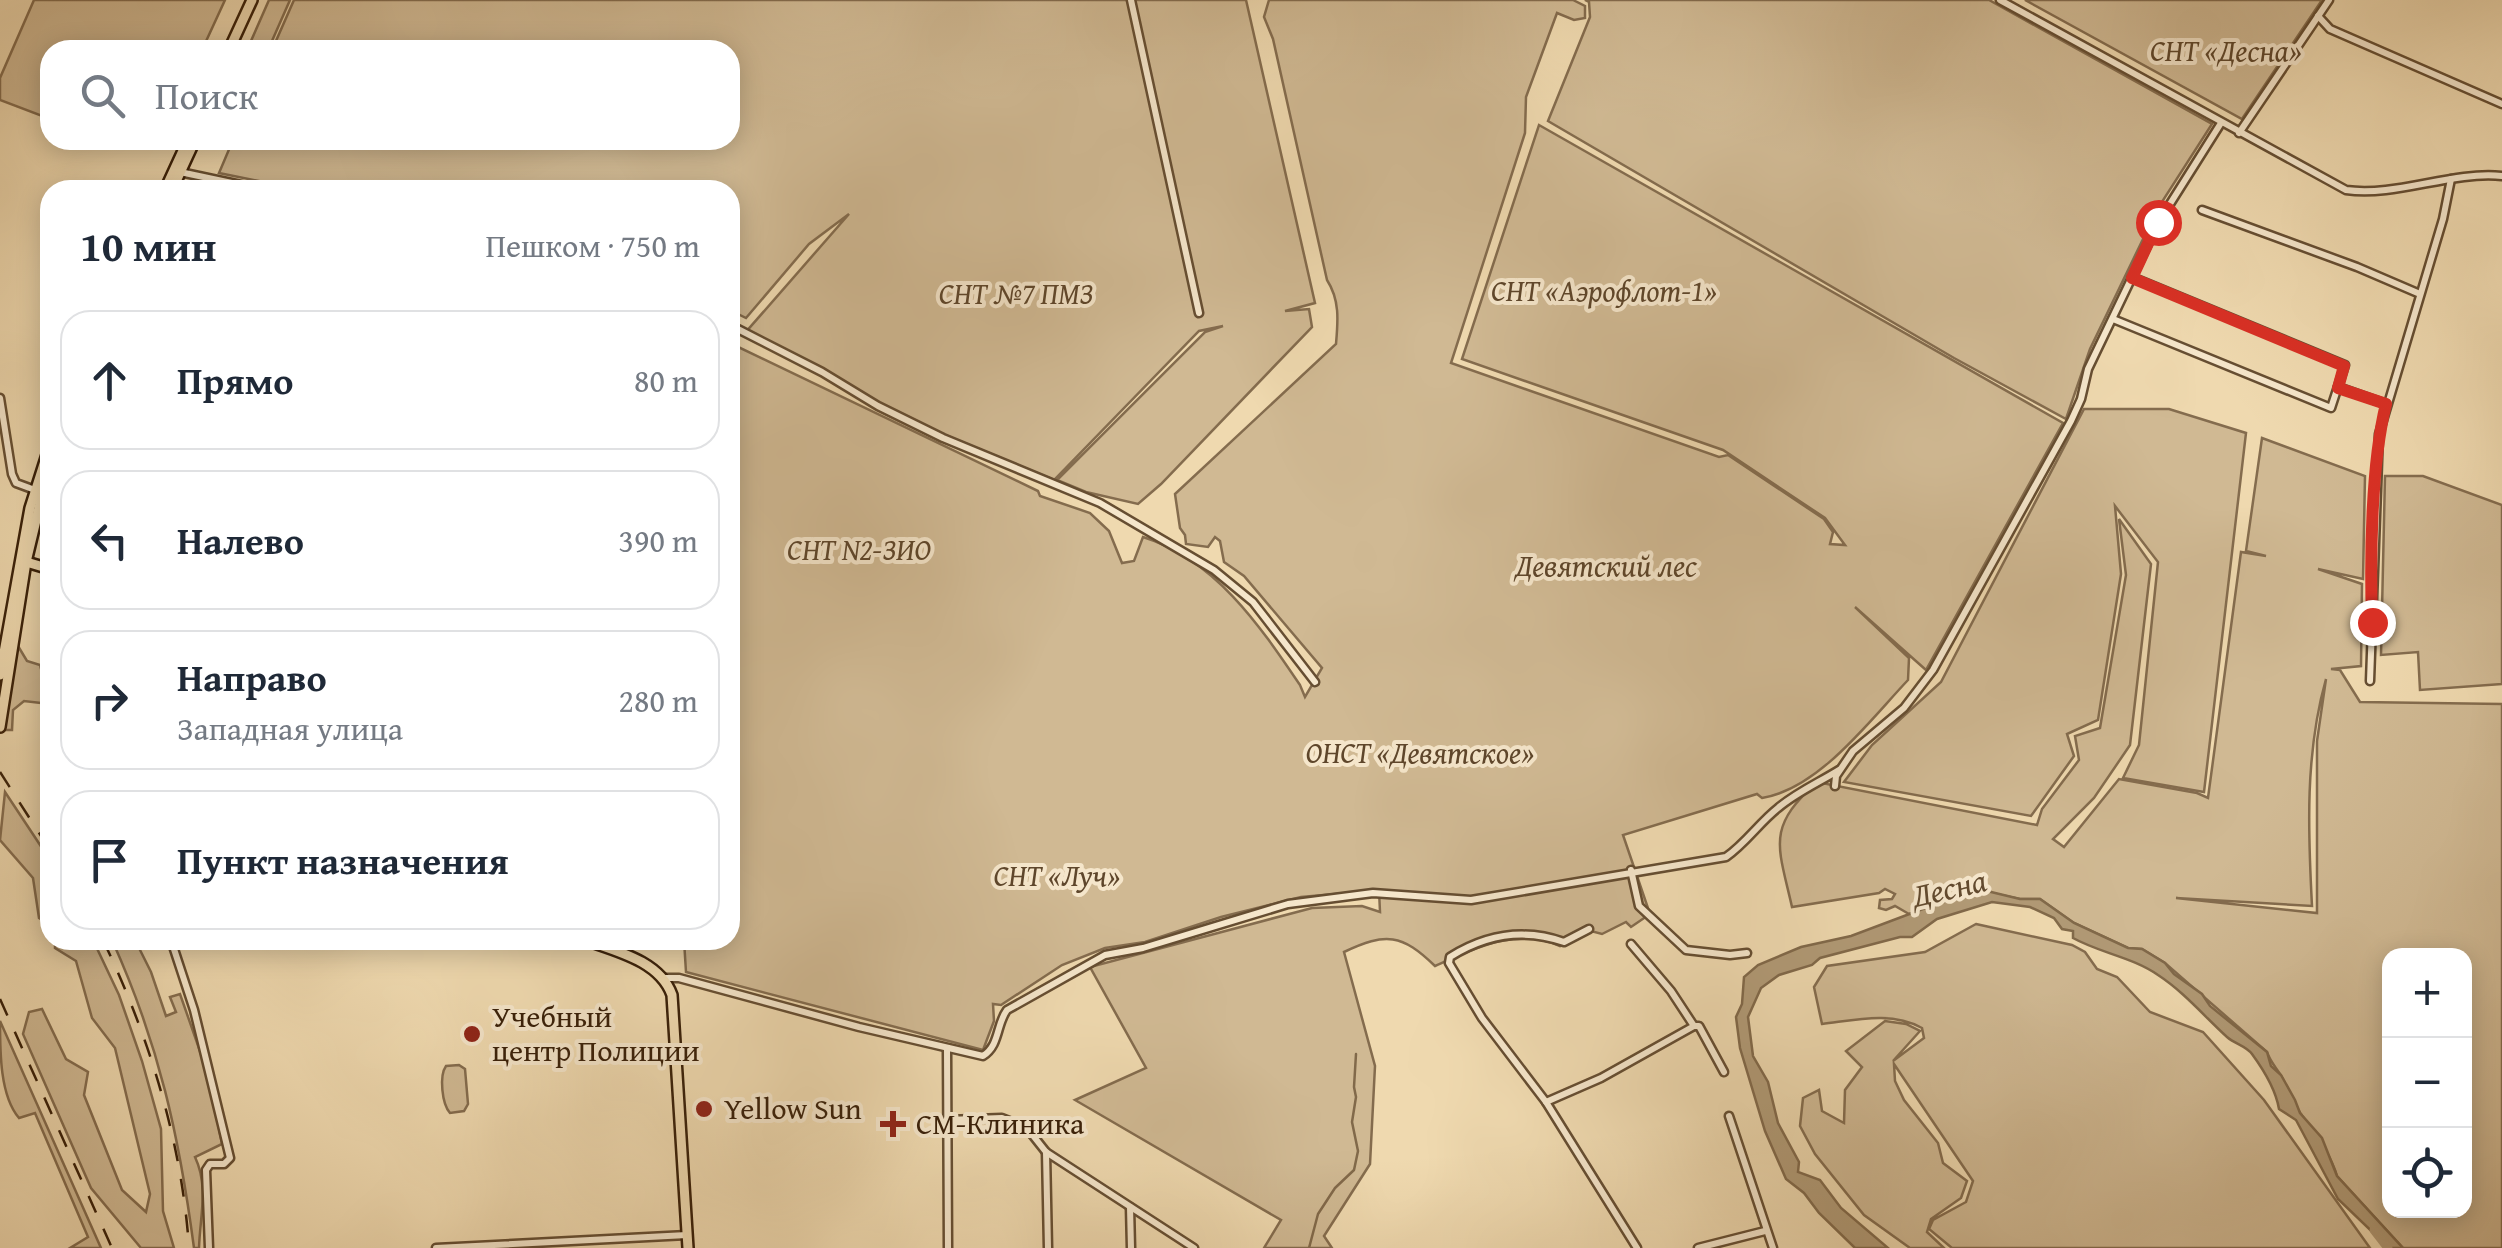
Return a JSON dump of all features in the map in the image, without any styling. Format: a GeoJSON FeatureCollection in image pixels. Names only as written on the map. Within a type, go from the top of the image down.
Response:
{"type":"FeatureCollection","features":[{"type":"Feature","properties":{"kind":"main road"},"geometry":{"type":"LineString","coordinates":[[238,40],[256,0]]}},
{"type":"Feature","properties":{"kind":"main road"},"geometry":{"type":"LineString","coordinates":[[174,180],[187,150]]}},
{"type":"Feature","properties":{"kind":"main road"},"geometry":{"type":"LineString","coordinates":[[0,727],[23,561],[40,475]]}},
{"type":"Feature","properties":{"kind":"main road"},"geometry":{"type":"LineString","coordinates":[[0,675],[40,499]]}},
{"type":"Feature","properties":{"kind":"main road"},"geometry":{"type":"LineString","coordinates":[[23,561],[40,566]]}},
{"type":"Feature","properties":{"kind":"main road"},"geometry":{"type":"LineString","coordinates":[[613,950],[630,956],[663,978],[672,994],[688,1248]]}},
{"type":"Feature","properties":{"kind":"street"},"geometry":{"type":"LineString","coordinates":[[1131,0],[1200,313]]}},
{"type":"Feature","properties":{"kind":"street"},"geometry":{"type":"LineString","coordinates":[[2000,0],[2346,190],[2502,176]]}},
{"type":"Feature","properties":{"kind":"street"},"geometry":{"type":"LineString","coordinates":[[2239,133],[2329,0]]}},
{"type":"Feature","properties":{"kind":"street"},"geometry":{"type":"LineString","coordinates":[[2318,16],[2330,30],[2502,104]]}},
{"type":"Feature","properties":{"kind":"street"},"geometry":{"type":"LineString","coordinates":[[1835,786],[1839,770],[1854,751],[1904,708],[1933,670],[2071,421],[2088,369],[2158,222],[2221,123]]}},
{"type":"Feature","properties":{"kind":"street"},"geometry":{"type":"LineString","coordinates":[[2370,681],[2379,434],[2451,179]]}},
{"type":"Feature","properties":{"kind":"street"},"geometry":{"type":"LineString","coordinates":[[2202,210],[2420,294]]}},
{"type":"Feature","properties":{"kind":"street"},"geometry":{"type":"LineString","coordinates":[[2113,319],[2331,408],[2344,366],[2132,278]]}},
{"type":"Feature","properties":{"kind":"street"},"geometry":{"type":"LineString","coordinates":[[740,330],[944,438],[1100,503],[1214,570],[1253,602],[1315,682]]}},
{"type":"Feature","properties":{"kind":"street"},"geometry":{"type":"LineString","coordinates":[[2338,388],[2386,404]]}},
{"type":"Feature","properties":{"kind":"street"},"geometry":{"type":"LineString","coordinates":[[0,398],[12,474],[16,483],[35,490]]}},
{"type":"Feature","properties":{"kind":"street"},"geometry":{"type":"LineString","coordinates":[[663,978],[702,984],[983,1056],[993,1046],[1000,1020],[1008,1010],[1089,961],[1321,897],[1373,893],[1467,900],[1726,857],[1777,808],[1812,783],[1839,770]]}},
{"type":"Feature","properties":{"kind":"street"},"geometry":{"type":"LineString","coordinates":[[1631,870],[1640,906],[1686,950],[1730,956],[1747,952]]}},
{"type":"Feature","properties":{"kind":"street"},"geometry":{"type":"LineString","coordinates":[[1589,929],[1564,942],[1528,933],[1495,938],[1469,946],[1450,957],[1449,963],[1482,1018],[1546,1102],[1637,1248]]}},
{"type":"Feature","properties":{"kind":"street"},"geometry":{"type":"LineString","coordinates":[[1631,944],[1671,991],[1694,1026]]}},
{"type":"Feature","properties":{"kind":"street"},"geometry":{"type":"LineString","coordinates":[[173,950],[194,1010],[230,1158],[224,1164],[210,1164],[206,1170],[209,1248]]}},
{"type":"Feature","properties":{"kind":"street"},"geometry":{"type":"LineString","coordinates":[[1546,1102],[1600,1078],[1694,1026],[1699,1026],[1724,1072]]}},
{"type":"Feature","properties":{"kind":"street"},"geometry":{"type":"LineString","coordinates":[[946,1048],[948,1248]]}},
{"type":"Feature","properties":{"kind":"street"},"geometry":{"type":"LineString","coordinates":[[1729,1116],[1773,1248]]}},
{"type":"Feature","properties":{"kind":"street"},"geometry":{"type":"LineString","coordinates":[[946,1120],[1002,1118],[1028,1128],[1046,1152],[1194,1248]]}},
{"type":"Feature","properties":{"kind":"street"},"geometry":{"type":"LineString","coordinates":[[1046,1152],[1048,1248]]}},
{"type":"Feature","properties":{"kind":"street"},"geometry":{"type":"LineString","coordinates":[[1130,1206],[1131,1248]]}},
{"type":"Feature","properties":{"kind":"street"},"geometry":{"type":"LineString","coordinates":[[1698,1248],[1765,1231]]}},
{"type":"Feature","properties":{"kind":"street"},"geometry":{"type":"LineString","coordinates":[[436,1248],[552,1245],[687,1235]]}},
{"type":"Feature","properties":{"kind":"green space"},"geometry":{"type":"Polygon","coordinates":[[[34,0],[225,0],[207,40],[40,40],[40,115],[0,100],[0,78],[34,0]]]}},
{"type":"Feature","properties":{"kind":"green space"},"geometry":{"type":"Polygon","coordinates":[[[269,0],[290,0],[272,40],[251,40],[269,0]]]}},
{"type":"Feature","properties":{"kind":"green space","name":"СНТ №7 ПМЗ"},"geometry":{"type":"Polygon","coordinates":[[[294,0],[1246,0],[1315,303],[1285,311],[1309,309],[1312,327],[1138,504],[1086,492],[1057,480],[1205,332],[1223,326],[1199,331],[1054,480],[899,416],[745,333],[849,214],[809,244],[746,318],[740,315],[740,180],[254,180],[219,173],[229,150],[740,150],[740,40],[276,40],[294,0]]]}},
{"type":"Feature","properties":{"kind":"green space"},"geometry":{"type":"Polygon","coordinates":[[[1269,0],[1573,0],[1585,6],[1585,18],[1574,20],[1557,13],[1526,97],[1525,133],[1451,363],[1719,457],[1728,455],[1824,519],[1833,532],[1830,544],[1845,545],[1825,518],[1723,450],[1462,359],[1539,125],[2063,423],[1926,670],[1855,607],[1909,658],[1908,680],[1842,751],[1783,792],[1762,798],[1757,794],[1623,835],[1650,914],[1631,927],[1626,922],[1602,934],[1591,931],[1560,946],[1512,939],[1435,966],[1413,948],[1393,940],[1371,941],[1344,952],[1375,1066],[1370,1164],[1324,1236],[1332,1248],[1264,1248],[1281,1220],[1075,1100],[1146,1068],[1090,967],[1312,908],[1362,906],[1380,912],[1379,890],[1301,897],[1145,942],[1105,948],[1062,965],[1001,1005],[993,1004],[994,1021],[983,1050],[686,972],[685,950],[740,950],[740,348],[1038,491],[1040,496],[1090,513],[1109,531],[1122,563],[1134,561],[1143,537],[1192,561],[1252,618],[1305,697],[1322,668],[1244,576],[1224,562],[1220,541],[1215,537],[1208,547],[1186,544],[1175,494],[1336,344],[1336,303],[1327,280],[1273,39],[1264,17],[1269,0]]]}},
{"type":"Feature","properties":{"kind":"green space"},"geometry":{"type":"Polygon","coordinates":[[[1585,0],[1989,0],[2212,124],[2158,208],[2090,349],[2066,419],[1548,121],[1590,17],[1589,2],[1585,0]]]}},
{"type":"Feature","properties":{"kind":"green space","name":"СНТ «Десна»"},"geometry":{"type":"Polygon","coordinates":[[[2025,0],[2322,0],[2242,119],[2025,0]]]}},
{"type":"Feature","properties":{"kind":"green space"},"geometry":{"type":"Polygon","coordinates":[[[2084,409],[2169,409],[2246,433],[2204,792],[2123,778],[2139,745],[2158,562],[2115,506],[2121,574],[2098,720],[2067,734],[2074,756],[2031,816],[1844,782],[1872,745],[1941,682],[2084,409]]]}},
{"type":"Feature","properties":{"kind":"green space"},"geometry":{"type":"Polygon","coordinates":[[[2262,438],[2365,476],[2363,579],[2318,569],[2362,584],[2361,666],[2331,669],[2340,670],[2360,702],[2502,704],[2502,1248],[2403,1248],[2337,1176],[2267,1052],[2165,963],[2142,949],[2128,948],[2074,923],[2040,899],[1987,892],[1909,914],[1895,906],[1879,908],[1880,900],[1892,899],[1895,894],[1885,889],[1792,907],[1780,838],[1790,812],[1817,782],[2037,825],[2042,809],[2079,760],[2075,736],[2100,728],[2126,575],[2119,519],[2151,564],[2130,745],[2094,798],[2053,839],[2064,847],[2119,779],[2208,798],[2241,552],[2266,556],[2246,551],[2262,438]],[[2326,679],[2311,764],[2312,906],[2176,898],[2317,913],[2317,741],[2326,679]]]}},
{"type":"Feature","properties":{"kind":"green space"},"geometry":{"type":"Polygon","coordinates":[[[2385,476],[2423,476],[2502,505],[2502,684],[2420,690],[2418,652],[2381,655],[2385,476]]]}},
{"type":"Feature","properties":{"kind":"green space"},"geometry":{"type":"Polygon","coordinates":[[[15,647],[27,661],[40,665],[40,703],[24,701],[13,710],[12,730],[3,730],[15,647]]]}},
{"type":"Feature","properties":{"kind":"green space"},"geometry":{"type":"Polygon","coordinates":[[[5,792],[40,845],[40,919],[33,878],[0,840],[5,792]]]}},
{"type":"Feature","properties":{"kind":"green space"},"geometry":{"type":"Polygon","coordinates":[[[1976,924],[2072,945],[2085,952],[2097,969],[2117,977],[2150,1012],[2203,1032],[2264,1100],[2370,1248],[1952,1248],[1929,1229],[1933,1220],[1966,1202],[1973,1181],[1894,1064],[1895,1081],[1904,1100],[1938,1143],[1943,1163],[1967,1181],[1961,1198],[1931,1219],[1927,1232],[1944,1248],[1910,1248],[1864,1215],[1815,1154],[1800,1126],[1803,1098],[1819,1090],[1822,1111],[1844,1123],[1845,1090],[1862,1067],[1846,1051],[1885,1021],[1920,1031],[1893,1061],[1924,1038],[1922,1028],[1886,1018],[1822,1024],[1814,987],[1827,966],[1925,952],[1976,924]]]}},
{"type":"Feature","properties":{"kind":"green space"},"geometry":{"type":"Polygon","coordinates":[[[58,950],[98,950],[119,995],[142,1061],[161,1129],[163,1211],[174,1248],[141,1248],[91,1188],[23,1034],[29,1012],[42,1009],[66,1059],[88,1072],[84,1095],[122,1190],[146,1212],[150,1194],[115,1048],[92,1018],[76,961],[58,950]]]}},
{"type":"Feature","properties":{"kind":"green space"},"geometry":{"type":"Polygon","coordinates":[[[116,950],[140,950],[166,1016],[176,1012],[170,997],[180,994],[209,1077],[222,1144],[195,1157],[203,1190],[199,1248],[194,1248],[165,1091],[116,950]]]}},
{"type":"Feature","properties":{"kind":"green space"},"geometry":{"type":"Polygon","coordinates":[[[0,1021],[101,1248],[70,1248],[88,1237],[35,1113],[19,1118],[8,1098],[2,1073],[0,1021]]]}},
{"type":"Feature","properties":{"kind":"green space"},"geometry":{"type":"Polygon","coordinates":[[[459,1065],[465,1069],[468,1104],[464,1111],[450,1113],[443,1097],[443,1076],[446,1066],[459,1065]]]}},
{"type":"Feature","properties":{"kind":"shaded area"},"geometry":{"type":"Polygon","coordinates":[[[1987,891],[2040,899],[2074,923],[2128,948],[2142,949],[2202,994],[2210,1006],[2267,1052],[2271,1066],[2281,1075],[2300,1113],[2322,1138],[2337,1176],[2403,1248],[2389,1248],[2338,1199],[2296,1120],[2279,1109],[2252,1054],[2227,1037],[2177,989],[2148,969],[2073,938],[2073,931],[2062,929],[2054,918],[2030,907],[1992,902],[1937,919],[1912,937],[1820,958],[1812,965],[1779,975],[1761,988],[1748,1017],[1753,1056],[1768,1082],[1778,1123],[1799,1162],[1798,1172],[1820,1180],[1841,1208],[1888,1248],[1855,1248],[1786,1179],[1765,1131],[1740,1048],[1736,1017],[1742,1004],[1744,977],[1758,965],[1801,947],[1851,936],[1936,904],[1987,891]]]}},
{"type":"Feature","properties":{"kind":"waterway"},"geometry":{"type":"LineString","coordinates":[[1309,1248],[1318,1214],[1335,1188],[1354,1170],[1358,1151],[1352,1122],[1356,1054]]}},
{"type":"Feature","properties":{"kind":"waterway","name":"Десна"},"geometry":{"type":"LineString","coordinates":[[2374,1230],[2388,1248]]}},
{"type":"Feature","properties":{"kind":"railway"},"geometry":{"type":"LineString","coordinates":[[0,772],[40,834]]}},
{"type":"Feature","properties":{"kind":"railway"},"geometry":{"type":"LineString","coordinates":[[108,950],[161,1090],[179,1169],[189,1248]]}},
{"type":"Feature","properties":{"kind":"railway"},"geometry":{"type":"LineString","coordinates":[[0,999],[112,1248]]}},
{"type":"Feature","properties":{"kind":"place","name":"Учебный центр Полиции"},"geometry":{"type":"Point","coordinates":[472,1034]}},
{"type":"Feature","properties":{"kind":"place","name":"Yellow Sun"},"geometry":{"type":"Point","coordinates":[704,1109]}},
{"type":"Feature","properties":{"kind":"place","name":"СМ-Клиника"},"geometry":{"type":"Point","coordinates":[893,1124]}},
{"type":"Feature","properties":{"kind":"route"},"geometry":{"type":"LineString","coordinates":[[2158,222],[2132,278],[2344,366],[2338,388],[2386,404],[2376,477],[2372,622]]}},
{"type":"Feature","properties":{"kind":"park label","name":"СНТ «Аэрофлот-1»"},"geometry":{"type":"Point","coordinates":[1604,291]}},
{"type":"Feature","properties":{"kind":"park label","name":"СНТ N2-ЗИО"},"geometry":{"type":"Point","coordinates":[859,550]}},
{"type":"Feature","properties":{"kind":"park label","name":"Девятский лес"},"geometry":{"type":"Point","coordinates":[1606,566]}},
{"type":"Feature","properties":{"kind":"park label","name":"ОНСТ «Девятское»"},"geometry":{"type":"Point","coordinates":[1420,753]}},
{"type":"Feature","properties":{"kind":"park label","name":"СНТ «Луч»"},"geometry":{"type":"Point","coordinates":[1057,876]}}]}
